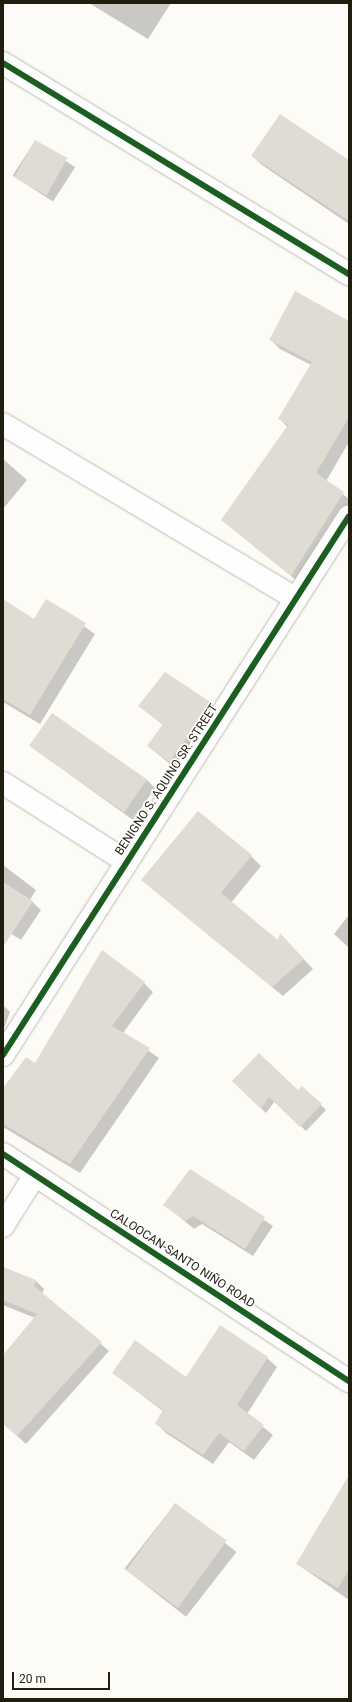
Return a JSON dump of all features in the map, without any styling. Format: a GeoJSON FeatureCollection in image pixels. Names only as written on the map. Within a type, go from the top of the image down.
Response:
{"type":"FeatureCollection","features":[{"type":"Feature","properties":{"kind":"street"},"geometry":{"type":"LineString","coordinates":[[3,63],[349,274]]}},
{"type":"Feature","properties":{"kind":"street"},"geometry":{"type":"LineString","coordinates":[[3,424],[296,599]]}},
{"type":"Feature","properties":{"kind":"street","name":"BENIGNO S. AQUINO SR. STREET"},"geometry":{"type":"LineString","coordinates":[[3,1055],[349,516]]}},
{"type":"Feature","properties":{"kind":"street"},"geometry":{"type":"LineString","coordinates":[[3,783],[127,862]]}},
{"type":"Feature","properties":{"kind":"street","name":"CALOOCAN-SANTO NIÑO ROAD"},"geometry":{"type":"LineString","coordinates":[[3,1154],[349,1381]]}},
{"type":"Feature","properties":{"kind":"street"},"geometry":{"type":"LineString","coordinates":[[3,1226],[35,1175]]}},
{"type":"Feature","properties":{"kind":"building"},"geometry":{"type":"Polygon","coordinates":[[[280,114],[349,160],[349,221],[251,156],[280,114]]]}},
{"type":"Feature","properties":{"kind":"building"},"geometry":{"type":"Polygon","coordinates":[[[35,140],[67,158],[47,196],[14,178],[35,140]]]}},
{"type":"Feature","properties":{"kind":"building"},"geometry":{"type":"Polygon","coordinates":[[[295,291],[349,321],[349,417],[316,473],[344,492],[291,576],[221,520],[288,425],[278,419],[312,362],[269,340],[295,291]]]}},
{"type":"Feature","properties":{"kind":"building"},"geometry":{"type":"Polygon","coordinates":[[[3,599],[34,619],[46,599],[86,623],[30,715],[3,699],[3,599]]]}},
{"type":"Feature","properties":{"kind":"building"},"geometry":{"type":"Polygon","coordinates":[[[165,672],[212,703],[169,762],[147,746],[163,724],[138,706],[165,672]]]}},
{"type":"Feature","properties":{"kind":"building"},"geometry":{"type":"Polygon","coordinates":[[[52,713],[147,780],[124,812],[29,746],[52,713]]]}},
{"type":"Feature","properties":{"kind":"building"},"geometry":{"type":"Polygon","coordinates":[[[198,811],[252,855],[221,893],[278,940],[280,933],[304,959],[272,987],[141,880],[198,811]]]}},
{"type":"Feature","properties":{"kind":"building"},"geometry":{"type":"Polygon","coordinates":[[[3,882],[33,901],[3,947],[3,882]]]}},
{"type":"Feature","properties":{"kind":"building"},"geometry":{"type":"Polygon","coordinates":[[[102,950],[145,982],[112,1026],[150,1048],[70,1164],[3,1124],[3,1088],[26,1057],[35,1063],[102,950]]]}},
{"type":"Feature","properties":{"kind":"building"},"geometry":{"type":"Polygon","coordinates":[[[259,1053],[298,1090],[302,1086],[322,1104],[300,1127],[269,1097],[261,1109],[232,1081],[259,1053]]]}},
{"type":"Feature","properties":{"kind":"building"},"geometry":{"type":"Polygon","coordinates":[[[190,1169],[265,1217],[245,1249],[193,1216],[185,1221],[163,1205],[190,1169]]]}},
{"type":"Feature","properties":{"kind":"building"},"geometry":{"type":"Polygon","coordinates":[[[3,1267],[36,1280],[34,1286],[102,1342],[17,1436],[3,1424],[3,1355],[37,1314],[3,1300],[3,1267]]]}},
{"type":"Feature","properties":{"kind":"building"},"geometry":{"type":"Polygon","coordinates":[[[220,1325],[268,1357],[237,1405],[264,1425],[244,1451],[219,1433],[203,1455],[155,1424],[163,1410],[112,1373],[135,1340],[186,1377],[220,1325]]]}},
{"type":"Feature","properties":{"kind":"building"},"geometry":{"type":"Polygon","coordinates":[[[349,1475],[349,1570],[338,1588],[296,1564],[349,1475]]]}},
{"type":"Feature","properties":{"kind":"building"},"geometry":{"type":"Polygon","coordinates":[[[175,1503],[227,1541],[178,1608],[126,1570],[175,1503]]]}},
{"type":"Feature","properties":{"kind":"cycle path"},"geometry":{"type":"LineString","coordinates":[[3,63],[349,274]]}},
{"type":"Feature","properties":{"kind":"cycle path"},"geometry":{"type":"LineString","coordinates":[[3,1055],[349,516]]}},
{"type":"Feature","properties":{"kind":"cycle path"},"geometry":{"type":"LineString","coordinates":[[3,1154],[349,1381]]}}]}
